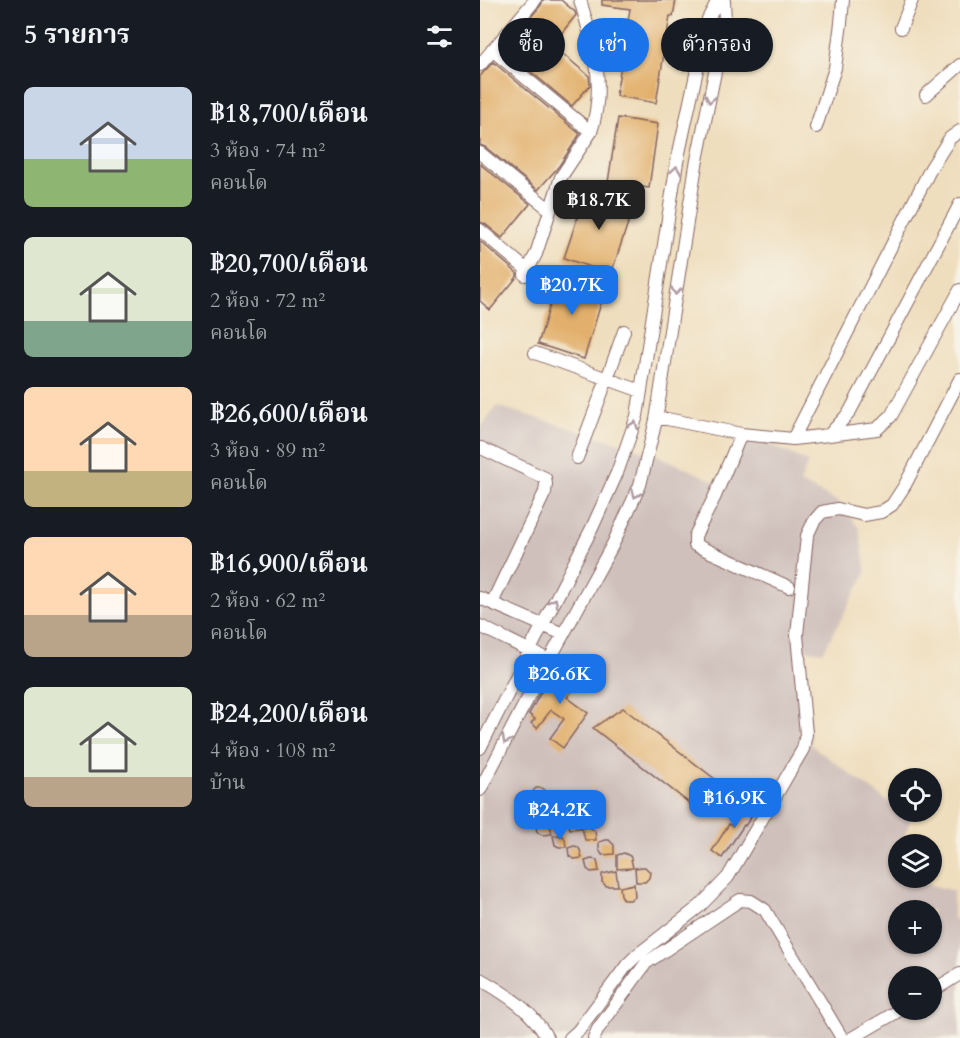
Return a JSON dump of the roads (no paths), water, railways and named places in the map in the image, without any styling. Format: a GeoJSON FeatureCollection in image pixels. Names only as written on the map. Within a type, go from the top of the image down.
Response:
{"type":"FeatureCollection","features":[{"type":"Feature","properties":{"kind":"street"},"geometry":{"type":"LineString","coordinates":[[480,65],[535,0]]}},
{"type":"Feature","properties":{"kind":"street"},"geometry":{"type":"LineString","coordinates":[[480,230],[526,272],[536,254],[561,177],[591,132],[599,93],[598,68],[580,0]]}},
{"type":"Feature","properties":{"kind":"street"},"geometry":{"type":"LineString","coordinates":[[480,748],[592,528],[617,473],[638,416],[677,162],[708,19],[718,0]]}},
{"type":"Feature","properties":{"kind":"street"},"geometry":{"type":"LineString","coordinates":[[480,790],[613,544],[640,485],[657,417],[696,165],[725,22],[724,0]]}},
{"type":"Feature","properties":{"kind":"street"},"geometry":{"type":"LineString","coordinates":[[816,127],[835,68],[843,0]]}},
{"type":"Feature","properties":{"kind":"street"},"geometry":{"type":"LineString","coordinates":[[901,28],[912,0]]}},
{"type":"Feature","properties":{"kind":"street"},"geometry":{"type":"LineString","coordinates":[[492,50],[591,132]]}},
{"type":"Feature","properties":{"kind":"street"},"geometry":{"type":"LineString","coordinates":[[926,95],[960,65]]}},
{"type":"Feature","properties":{"kind":"street"},"geometry":{"type":"LineString","coordinates":[[794,439],[931,168],[950,138],[960,131]]}},
{"type":"Feature","properties":{"kind":"street"},"geometry":{"type":"LineString","coordinates":[[480,153],[549,210]]}},
{"type":"Feature","properties":{"kind":"street"},"geometry":{"type":"LineString","coordinates":[[829,435],[849,413],[960,204]]}},
{"type":"Feature","properties":{"kind":"street"},"geometry":{"type":"LineString","coordinates":[[657,417],[741,434],[794,439],[877,429],[891,416],[960,290]]}},
{"type":"Feature","properties":{"kind":"street"},"geometry":{"type":"LineString","coordinates":[[577,458],[624,331]]}},
{"type":"Feature","properties":{"kind":"street"},"geometry":{"type":"LineString","coordinates":[[535,353],[641,391]]}},
{"type":"Feature","properties":{"kind":"street"},"geometry":{"type":"LineString","coordinates":[[570,1038],[578,1031],[627,965],[700,906],[728,877],[803,749],[806,734],[797,634],[807,536],[814,521],[822,512],[838,509],[864,514],[881,512],[892,505],[905,485],[960,379]]}},
{"type":"Feature","properties":{"kind":"street"},"geometry":{"type":"LineString","coordinates":[[741,434],[715,496],[694,536],[694,542],[695,545],[789,587]]}},
{"type":"Feature","properties":{"kind":"street"},"geometry":{"type":"LineString","coordinates":[[481,448],[545,478],[546,484],[545,492],[486,601],[563,634]]}},
{"type":"Feature","properties":{"kind":"street"},"geometry":{"type":"LineString","coordinates":[[480,626],[549,660]]}},
{"type":"Feature","properties":{"kind":"street"},"geometry":{"type":"LineString","coordinates":[[594,1038],[598,1029],[646,963],[740,900],[751,901],[765,910],[842,1038]]}},
{"type":"Feature","properties":{"kind":"street"},"geometry":{"type":"LineString","coordinates":[[942,985],[960,974]]}},
{"type":"Feature","properties":{"kind":"street"},"geometry":{"type":"LineString","coordinates":[[480,979],[518,1004],[536,1020],[547,1038]]}},
{"type":"Feature","properties":{"kind":"street"},"geometry":{"type":"LineString","coordinates":[[852,1038],[888,1017]]}}]}
